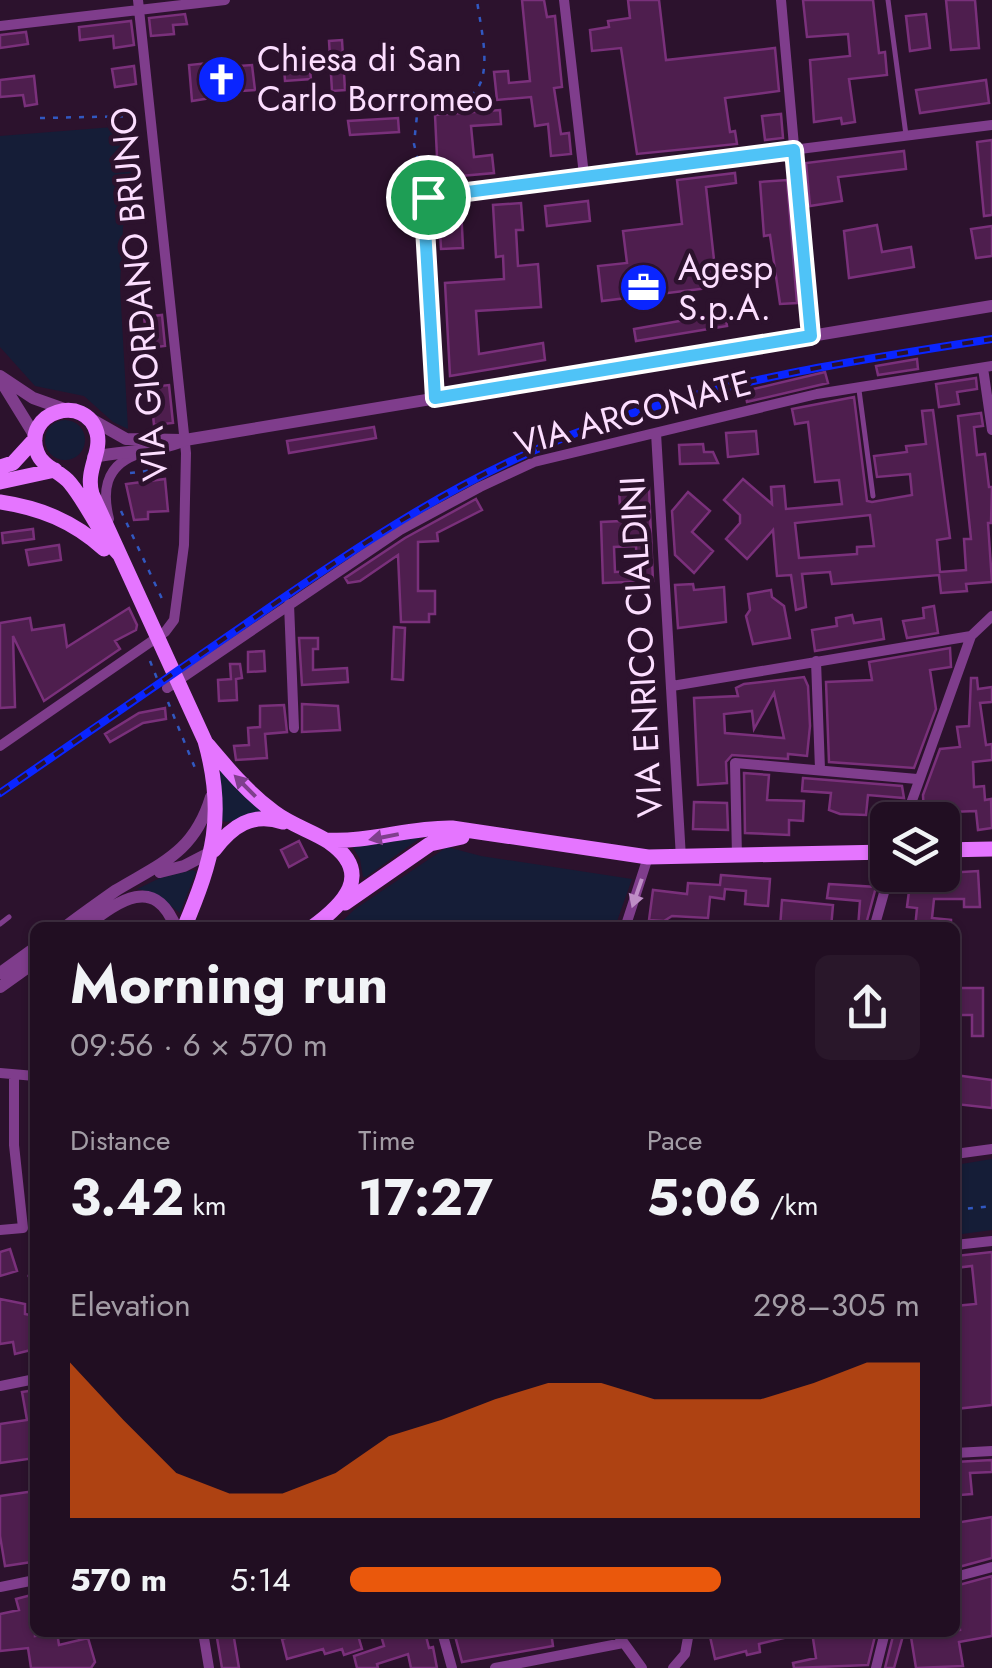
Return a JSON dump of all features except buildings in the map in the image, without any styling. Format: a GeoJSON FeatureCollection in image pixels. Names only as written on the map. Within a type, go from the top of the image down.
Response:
{"type":"FeatureCollection","features":[{"type":"Feature","properties":{"kind":"main road"},"geometry":{"type":"LineString","coordinates":[[0,467],[12,463],[48,416],[66,410],[86,416],[98,443],[92,458],[90,486],[184,702],[205,741],[247,790],[291,824]]}},
{"type":"Feature","properties":{"kind":"main road"},"geometry":{"type":"LineString","coordinates":[[35,437],[42,461],[57,471],[119,554]]}},
{"type":"Feature","properties":{"kind":"main road"},"geometry":{"type":"LineString","coordinates":[[0,482],[80,469],[92,458]]}},
{"type":"Feature","properties":{"kind":"main road"},"geometry":{"type":"LineString","coordinates":[[0,502],[41,510],[70,523],[128,571]]}},
{"type":"Feature","properties":{"kind":"main road"},"geometry":{"type":"LineString","coordinates":[[183,922],[213,851],[215,785],[205,741]]}},
{"type":"Feature","properties":{"kind":"main road"},"geometry":{"type":"LineString","coordinates":[[213,851],[230,831],[251,819],[269,818],[291,824],[326,840],[346,859],[351,874],[350,891],[329,918]]}},
{"type":"Feature","properties":{"kind":"main road"},"geometry":{"type":"LineString","coordinates":[[326,840],[368,840],[440,828],[648,857],[870,852]]}},
{"type":"Feature","properties":{"kind":"main road"},"geometry":{"type":"LineString","coordinates":[[329,918],[436,840],[459,836],[511,838]]}},
{"type":"Feature","properties":{"kind":"main road"},"geometry":{"type":"LineString","coordinates":[[960,850],[992,849]]}},
{"type":"Feature","properties":{"kind":"street"},"geometry":{"type":"LineString","coordinates":[[0,26],[139,5],[226,0]]}},
{"type":"Feature","properties":{"kind":"street"},"geometry":{"type":"LineString","coordinates":[[564,0],[584,176]]}},
{"type":"Feature","properties":{"kind":"street"},"geometry":{"type":"LineString","coordinates":[[782,0],[811,336]]}},
{"type":"Feature","properties":{"kind":"street","name":"VIA GIORDANO BRUNO"},"geometry":{"type":"LineString","coordinates":[[0,746],[172,626],[184,544],[185,440],[139,5]]}},
{"type":"Feature","properties":{"kind":"street"},"geometry":{"type":"LineString","coordinates":[[435,398],[424,211],[428,197],[992,125]]}},
{"type":"Feature","properties":{"kind":"street"},"geometry":{"type":"LineString","coordinates":[[112,534],[105,502],[106,482],[121,462],[185,440],[992,306]]}},
{"type":"Feature","properties":{"kind":"street"},"geometry":{"type":"LineString","coordinates":[[988,367],[992,430]]}},
{"type":"Feature","properties":{"kind":"street","name":"VIA ARCONATE"},"geometry":{"type":"LineString","coordinates":[[166,692],[400,530],[480,487],[554,455],[817,394],[988,367]]}},
{"type":"Feature","properties":{"kind":"street"},"geometry":{"type":"LineString","coordinates":[[0,377],[27,394],[66,410]]}},
{"type":"Feature","properties":{"kind":"street"},"geometry":{"type":"LineString","coordinates":[[0,377],[35,437]]}},
{"type":"Feature","properties":{"kind":"street"},"geometry":{"type":"LineString","coordinates":[[86,416],[126,439],[185,440]]}},
{"type":"Feature","properties":{"kind":"street","name":"VIA ENRICO CIALDINI"},"geometry":{"type":"LineString","coordinates":[[656,433],[681,858]]}},
{"type":"Feature","properties":{"kind":"street"},"geometry":{"type":"LineString","coordinates":[[92,458],[121,451],[144,452]]}},
{"type":"Feature","properties":{"kind":"street"},"geometry":{"type":"LineString","coordinates":[[289,604],[294,728]]}},
{"type":"Feature","properties":{"kind":"street"},"geometry":{"type":"LineString","coordinates":[[911,802],[971,636],[992,616]]}},
{"type":"Feature","properties":{"kind":"street"},"geometry":{"type":"LineString","coordinates":[[672,686],[971,636]]}},
{"type":"Feature","properties":{"kind":"street"},"geometry":{"type":"LineString","coordinates":[[816,661],[820,769]]}},
{"type":"Feature","properties":{"kind":"street"},"geometry":{"type":"LineString","coordinates":[[737,856],[735,763],[918,779]]}},
{"type":"Feature","properties":{"kind":"street"},"geometry":{"type":"LineString","coordinates":[[72,922],[112,893],[176,856],[205,816],[215,785]]}},
{"type":"Feature","properties":{"kind":"street"},"geometry":{"type":"LineString","coordinates":[[147,875],[184,866],[213,851]]}},
{"type":"Feature","properties":{"kind":"street"},"geometry":{"type":"LineString","coordinates":[[627,922],[648,857]]}},
{"type":"Feature","properties":{"kind":"street"},"geometry":{"type":"LineString","coordinates":[[876,922],[884,892]]}},
{"type":"Feature","properties":{"kind":"street"},"geometry":{"type":"LineString","coordinates":[[92,922],[138,895],[155,899],[175,922]]}},
{"type":"Feature","properties":{"kind":"street"},"geometry":{"type":"LineString","coordinates":[[0,974],[30,952]]}},
{"type":"Feature","properties":{"kind":"street"},"geometry":{"type":"LineString","coordinates":[[0,987],[30,966]]}},
{"type":"Feature","properties":{"kind":"street"},"geometry":{"type":"LineString","coordinates":[[0,1073],[30,1076]]}},
{"type":"Feature","properties":{"kind":"street"},"geometry":{"type":"LineString","coordinates":[[0,1230],[29,1227],[14,1146],[14,1075]]}},
{"type":"Feature","properties":{"kind":"street"},"geometry":{"type":"LineString","coordinates":[[960,1153],[992,1149]]}},
{"type":"Feature","properties":{"kind":"street"},"geometry":{"type":"LineString","coordinates":[[960,1245],[992,1241]]}},
{"type":"Feature","properties":{"kind":"street"},"geometry":{"type":"LineString","coordinates":[[0,1386],[30,1380]]}},
{"type":"Feature","properties":{"kind":"street"},"geometry":{"type":"LineString","coordinates":[[960,1453],[992,1451]]}},
{"type":"Feature","properties":{"kind":"street"},"geometry":{"type":"LineString","coordinates":[[960,1576],[992,1567]]}},
{"type":"Feature","properties":{"kind":"street"},"geometry":{"type":"LineString","coordinates":[[0,1587],[30,1581]]}},
{"type":"Feature","properties":{"kind":"street"},"geometry":{"type":"LineString","coordinates":[[203,1637],[209,1668]]}},
{"type":"Feature","properties":{"kind":"street"},"geometry":{"type":"LineString","coordinates":[[443,1637],[452,1668]]}},
{"type":"Feature","properties":{"kind":"street"},"geometry":{"type":"LineString","coordinates":[[673,1668],[685,1654],[688,1637]]}},
{"type":"Feature","properties":{"kind":"street"},"geometry":{"type":"LineString","coordinates":[[876,1668],[884,1637]]}},
{"type":"Feature","properties":{"kind":"street"},"geometry":{"type":"LineString","coordinates":[[495,1668],[619,1638],[642,1668]]}},
{"type":"Feature","properties":{"kind":"lane"},"geometry":{"type":"LineString","coordinates":[[888,0],[906,135]]}},
{"type":"Feature","properties":{"kind":"lane"},"geometry":{"type":"LineString","coordinates":[[859,387],[872,496]]}},
{"type":"Feature","properties":{"kind":"lane"},"geometry":{"type":"LineString","coordinates":[[0,924],[9,917]]}},
{"type":"Feature","properties":{"kind":"path"},"geometry":{"type":"LineString","coordinates":[[428,197],[416,157],[415,121],[423,110],[466,99],[481,86],[484,66],[476,0]]}},
{"type":"Feature","properties":{"kind":"path"},"geometry":{"type":"LineString","coordinates":[[40,118],[150,115]]}},
{"type":"Feature","properties":{"kind":"path"},"geometry":{"type":"LineString","coordinates":[[126,476],[138,471],[176,468]]}},
{"type":"Feature","properties":{"kind":"path"},"geometry":{"type":"LineString","coordinates":[[119,504],[146,563]]}},
{"type":"Feature","properties":{"kind":"path"},"geometry":{"type":"LineString","coordinates":[[155,656],[150,662],[158,679]]}},
{"type":"Feature","properties":{"kind":"path"},"geometry":{"type":"LineString","coordinates":[[166,692],[178,733],[198,775]]}},
{"type":"Feature","properties":{"kind":"path"},"geometry":{"type":"LineString","coordinates":[[960,1209],[992,1206]]}},
{"type":"Feature","properties":{"kind":"shaded area"},"geometry":{"type":"Polygon","coordinates":[[[126,126],[133,193],[123,227],[120,287],[128,429],[113,422],[84,396],[35,386],[0,347],[0,136],[126,126]]]}},
{"type":"Feature","properties":{"kind":"shaded area"},"geometry":{"type":"Polygon","coordinates":[[[65,420],[79,426],[85,440],[79,454],[65,460],[51,454],[45,440],[51,426],[65,420]]]}},
{"type":"Feature","properties":{"kind":"shaded area"},"geometry":{"type":"Polygon","coordinates":[[[223,769],[263,811],[222,821],[223,769]]]}},
{"type":"Feature","properties":{"kind":"shaded area"},"geometry":{"type":"Polygon","coordinates":[[[423,836],[363,877],[360,859],[352,846],[423,836]]]}},
{"type":"Feature","properties":{"kind":"shaded area"},"geometry":{"type":"Polygon","coordinates":[[[447,847],[481,856],[632,879],[617,922],[341,922],[447,847]]]}},
{"type":"Feature","properties":{"kind":"shaded area"},"geometry":{"type":"Polygon","coordinates":[[[196,872],[180,913],[156,895],[137,889],[160,878],[196,872]]]}},
{"type":"Feature","properties":{"kind":"shaded area"},"geometry":{"type":"Polygon","coordinates":[[[992,1159],[992,1230],[960,1234],[960,1164],[992,1159]]]}},
{"type":"Feature","properties":{"kind":"railway"},"geometry":{"type":"LineString","coordinates":[[0,793],[369,541],[455,490],[545,446],[641,411],[740,384],[992,339]]}},
{"type":"Feature","properties":{"kind":"place","name":"Chiesa di San Carlo Borromeo"},"geometry":{"type":"Point","coordinates":[222,79]}},
{"type":"Feature","properties":{"kind":"place","name":"Agesp S.p.A."},"geometry":{"type":"Point","coordinates":[643,288]}},
{"type":"Feature","properties":{"kind":"route"},"geometry":{"type":"LineString","coordinates":[[794,150],[811,336],[435,398],[424,211],[428,197],[794,150]]}}]}
